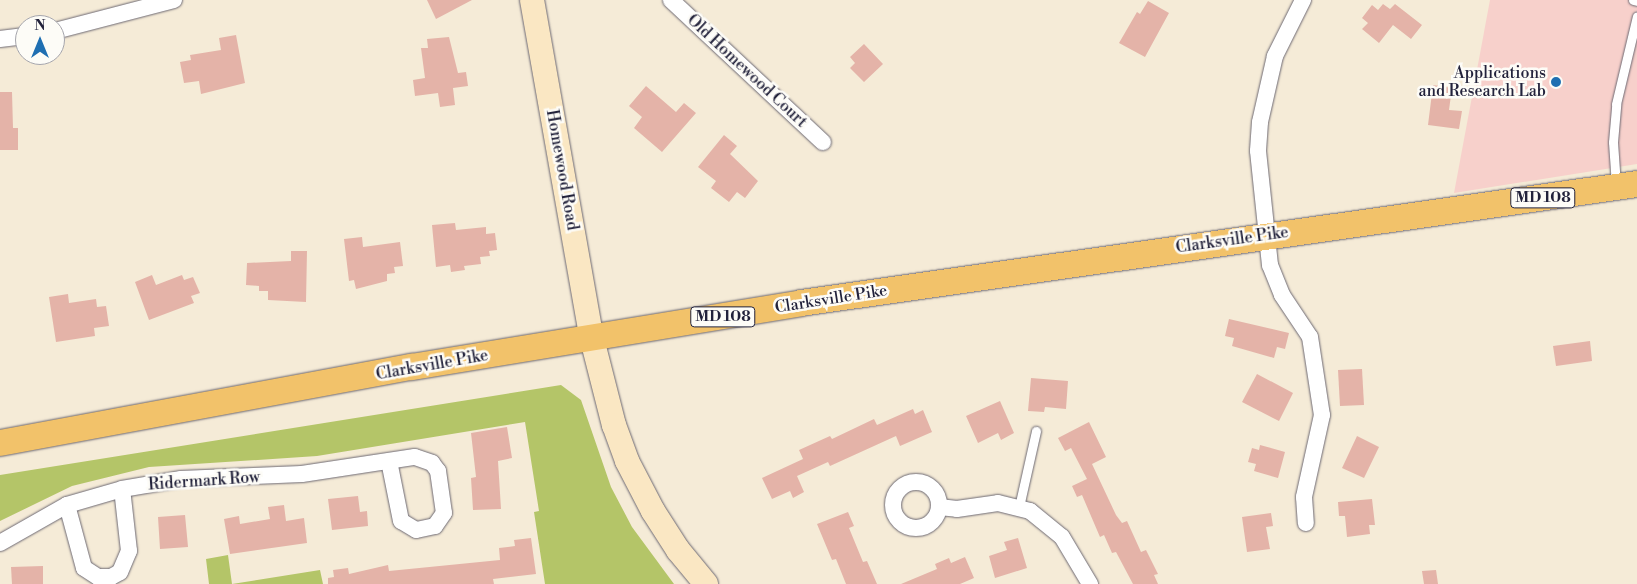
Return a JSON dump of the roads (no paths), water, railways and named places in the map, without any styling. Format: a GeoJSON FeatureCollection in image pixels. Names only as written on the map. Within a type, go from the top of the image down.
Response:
{"type":"FeatureCollection","features":[{"type":"Feature","properties":{"kind":"main road","name":"Clarksville Pike"},"geometry":{"type":"LineString","coordinates":[[0,443],[412,367],[592,340],[964,278],[1626,186]]}},
{"type":"Feature","properties":{"kind":"street"},"geometry":{"type":"LineString","coordinates":[[65,28],[174,0]]}},
{"type":"Feature","properties":{"kind":"street","name":"Homewood Road"},"geometry":{"type":"LineString","coordinates":[[532,0],[592,340],[627,461],[678,550],[706,584]]}},
{"type":"Feature","properties":{"kind":"street","name":"Old Homewood Court"},"geometry":{"type":"LineString","coordinates":[[671,0],[823,142]]}},
{"type":"Feature","properties":{"kind":"street"},"geometry":{"type":"LineString","coordinates":[[1303,0],[1275,56],[1260,122],[1258,152],[1267,236],[1276,283],[1310,337],[1320,406],[1321,428],[1304,497],[1306,523]]}},
{"type":"Feature","properties":{"kind":"street"},"geometry":{"type":"LineString","coordinates":[[0,39],[15,37]]}},
{"type":"Feature","properties":{"kind":"street","name":"Ridermark Row"},"geometry":{"type":"LineString","coordinates":[[0,543],[66,506],[122,489],[181,479],[302,474],[414,457],[425,458],[438,471],[444,512],[435,526],[416,530],[401,521],[389,461]]}},
{"type":"Feature","properties":{"kind":"street"},"geometry":{"type":"LineString","coordinates":[[66,506],[84,568],[98,577],[110,577],[120,572],[129,551],[122,489]]}},
{"type":"Feature","properties":{"kind":"street"},"geometry":{"type":"LineString","coordinates":[[938,507],[957,510],[998,503],[1019,507],[1046,521],[1062,537],[1090,584]]}},
{"type":"Feature","properties":{"kind":"lane"},"geometry":{"type":"LineString","coordinates":[[1633,0],[1637,1]]}},
{"type":"Feature","properties":{"kind":"lane"},"geometry":{"type":"LineString","coordinates":[[1626,186],[1613,142],[1616,104],[1637,16]]}},
{"type":"Feature","properties":{"kind":"lane"},"geometry":{"type":"LineString","coordinates":[[1019,507],[1036,431]]}},
{"type":"Feature","properties":{"kind":"place","name":"Applications and Research Lab"},"geometry":{"type":"Point","coordinates":[1556,82]}}]}
